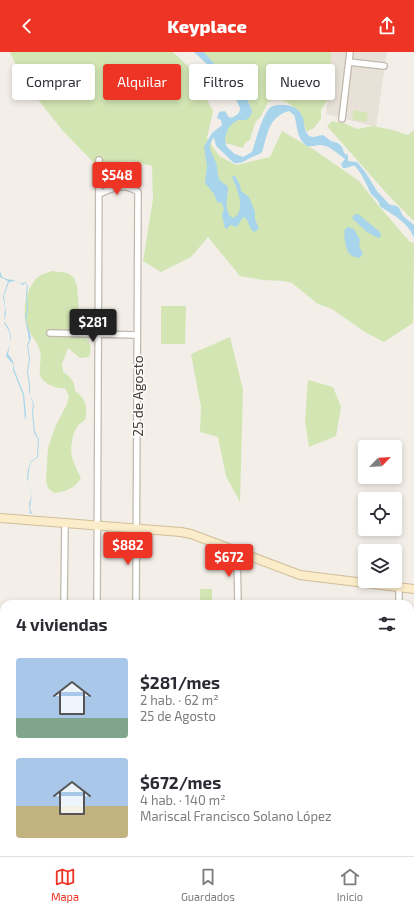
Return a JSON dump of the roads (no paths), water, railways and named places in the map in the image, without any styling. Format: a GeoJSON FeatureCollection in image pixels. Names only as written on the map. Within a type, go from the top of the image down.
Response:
{"type":"FeatureCollection","features":[{"type":"Feature","properties":{"kind":"main road"},"geometry":{"type":"LineString","coordinates":[[0,518],[173,531],[191,534],[300,575],[358,582]]}},
{"type":"Feature","properties":{"kind":"main road"},"geometry":{"type":"LineString","coordinates":[[402,587],[414,589]]}},
{"type":"Feature","properties":{"kind":"street"},"geometry":{"type":"LineString","coordinates":[[342,119],[350,52]]}},
{"type":"Feature","properties":{"kind":"street"},"geometry":{"type":"LineString","coordinates":[[349,62],[384,66]]}},
{"type":"Feature","properties":{"kind":"street"},"geometry":{"type":"LineString","coordinates":[[98,600],[99,160]]}},
{"type":"Feature","properties":{"kind":"street","name":"25 de Agosto"},"geometry":{"type":"LineString","coordinates":[[99,194],[117,186],[133,188],[138,192],[136,600]]}},
{"type":"Feature","properties":{"kind":"street"},"geometry":{"type":"LineString","coordinates":[[50,333],[137,335]]}},
{"type":"Feature","properties":{"kind":"street"},"geometry":{"type":"LineString","coordinates":[[64,600],[65,523]]}},
{"type":"Feature","properties":{"kind":"street"},"geometry":{"type":"LineString","coordinates":[[237,552],[238,600]]}},
{"type":"Feature","properties":{"kind":"street"},"geometry":{"type":"LineString","coordinates":[[399,588],[399,600]]}},
{"type":"Feature","properties":{"kind":"water"},"geometry":{"type":"Polygon","coordinates":[[[194,52],[204,52],[214,64],[207,64],[194,52]]]}},
{"type":"Feature","properties":{"kind":"water"},"geometry":{"type":"Polygon","coordinates":[[[236,100],[247,100],[252,112],[249,118],[246,120],[238,120],[228,129],[225,138],[226,145],[235,154],[243,157],[252,152],[262,121],[271,107],[275,105],[288,105],[293,107],[302,116],[309,136],[313,137],[323,135],[331,141],[338,143],[342,147],[344,153],[348,155],[348,161],[357,162],[377,191],[389,204],[397,206],[403,216],[414,225],[414,238],[405,224],[380,206],[355,166],[343,168],[341,164],[345,159],[327,146],[307,146],[303,143],[299,136],[294,115],[289,111],[277,117],[273,122],[262,152],[242,162],[234,163],[216,146],[214,137],[210,144],[210,150],[217,165],[219,179],[228,187],[228,212],[233,218],[237,215],[240,205],[240,199],[232,177],[235,176],[240,185],[241,191],[249,197],[255,212],[255,219],[259,229],[254,232],[247,220],[243,217],[237,227],[230,225],[227,229],[225,228],[222,216],[224,210],[222,203],[217,202],[214,194],[205,183],[207,166],[204,147],[212,133],[222,125],[221,120],[217,118],[219,112],[225,111],[230,118],[239,112],[240,108],[236,100]]]}},
{"type":"Feature","properties":{"kind":"water"},"geometry":{"type":"Polygon","coordinates":[[[358,214],[380,232],[381,237],[378,238],[367,232],[352,218],[354,215],[358,214]]]}},
{"type":"Feature","properties":{"kind":"water"},"geometry":{"type":"Polygon","coordinates":[[[348,227],[354,229],[360,240],[359,246],[363,254],[359,258],[352,256],[347,250],[344,232],[348,227]]]}},
{"type":"Feature","properties":{"kind":"water"},"geometry":{"type":"Polygon","coordinates":[[[0,271],[2,277],[16,281],[19,284],[15,281],[9,282],[4,296],[6,314],[4,320],[5,307],[3,297],[8,281],[0,277],[0,271]]]}},
{"type":"Feature","properties":{"kind":"water"},"geometry":{"type":"Polygon","coordinates":[[[26,282],[28,287],[28,310],[26,320],[31,338],[28,346],[30,358],[28,372],[30,395],[27,372],[29,358],[27,345],[29,340],[25,317],[27,310],[26,293],[27,287],[26,283],[22,285],[20,284],[26,282]]]}},
{"type":"Feature","properties":{"kind":"water"},"geometry":{"type":"Polygon","coordinates":[[[4,321],[9,329],[11,336],[10,342],[9,331],[4,321]]]}},
{"type":"Feature","properties":{"kind":"water"},"geometry":{"type":"Polygon","coordinates":[[[10,344],[8,354],[13,361],[14,369],[24,394],[26,415],[25,421],[23,395],[13,370],[13,364],[6,356],[10,344]]]}},
{"type":"Feature","properties":{"kind":"water"},"geometry":{"type":"Polygon","coordinates":[[[30,395],[34,404],[33,413],[35,432],[39,439],[38,457],[31,462],[29,469],[28,481],[32,494],[27,478],[28,469],[31,461],[37,457],[38,439],[34,433],[32,413],[33,404],[30,395]]]}},
{"type":"Feature","properties":{"kind":"water"},"geometry":{"type":"Polygon","coordinates":[[[32,495],[30,509],[32,513],[30,514],[29,504],[32,495]]]}}]}
